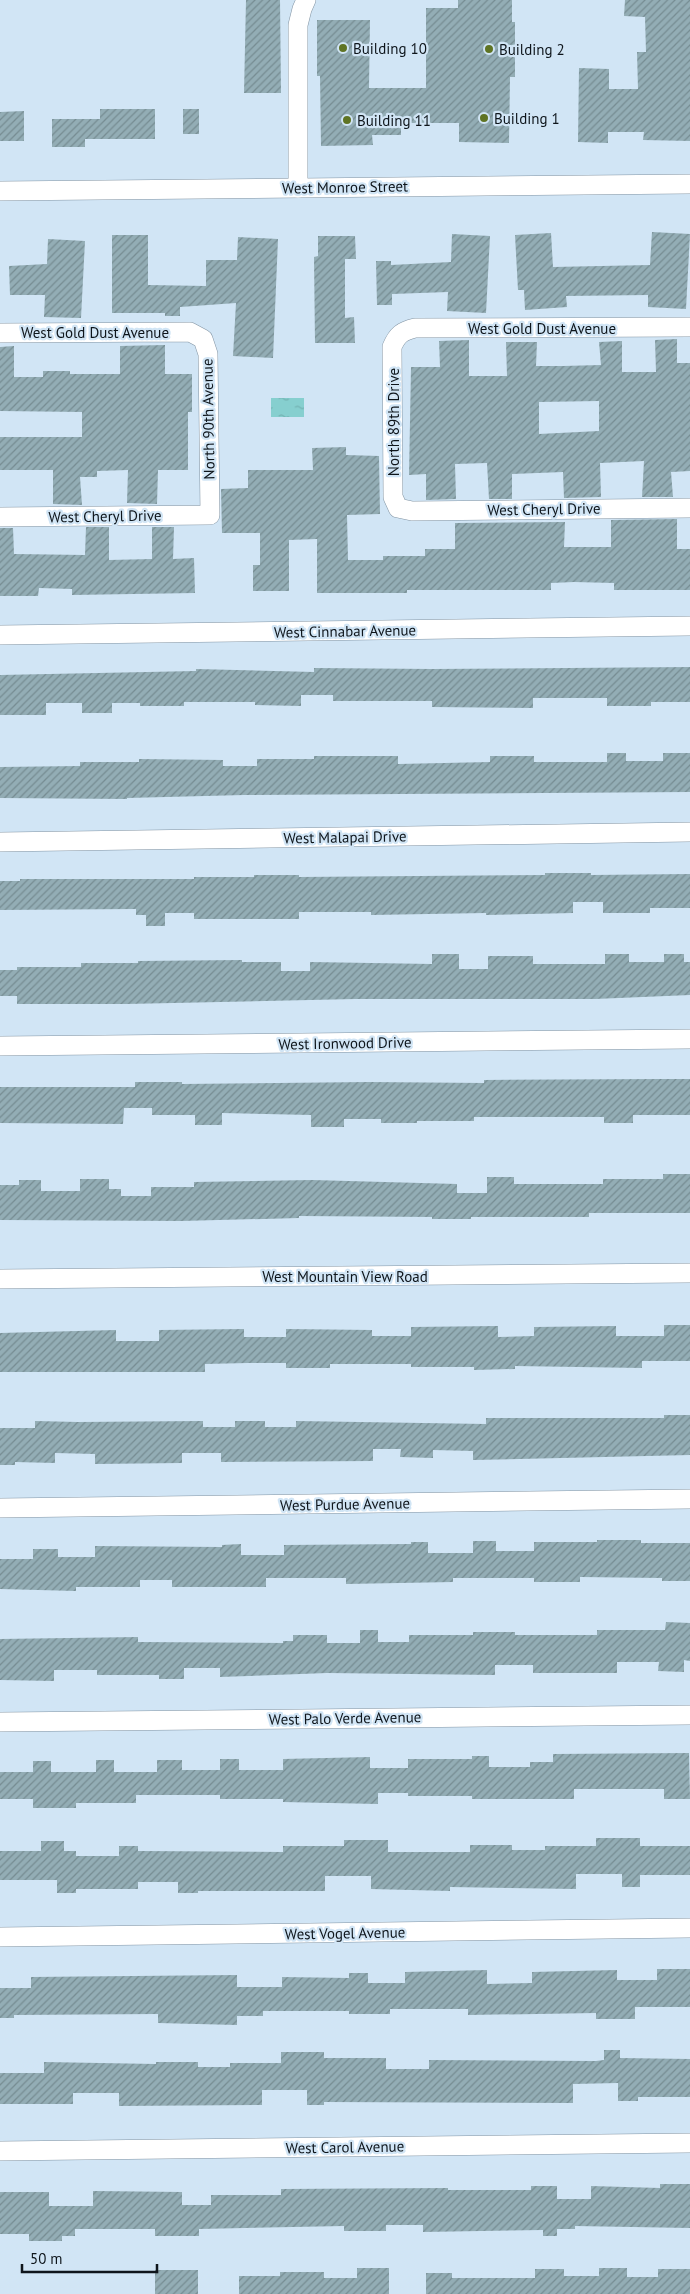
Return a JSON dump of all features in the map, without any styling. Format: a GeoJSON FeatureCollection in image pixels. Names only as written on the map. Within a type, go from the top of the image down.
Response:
{"type":"FeatureCollection","features":[{"type":"Feature","properties":{"kind":"street"},"geometry":{"type":"LineString","coordinates":[[298,188],[298,25],[306,0]]}},
{"type":"Feature","properties":{"kind":"street","name":"West Monroe Street"},"geometry":{"type":"LineString","coordinates":[[0,191],[690,184]]}},
{"type":"Feature","properties":{"kind":"street","name":"West Gold Dust Avenue"},"geometry":{"type":"LineString","coordinates":[[397,336],[406,330],[415,328],[690,327]]}},
{"type":"Feature","properties":{"kind":"street","name":"West Gold Dust Avenue"},"geometry":{"type":"LineString","coordinates":[[0,333],[190,332]]}},
{"type":"Feature","properties":{"kind":"street","name":"North 90th Avenue"},"geometry":{"type":"LineString","coordinates":[[190,332],[202,339],[208,354],[210,515]]}},
{"type":"Feature","properties":{"kind":"street","name":"North 89th Drive"},"geometry":{"type":"LineString","coordinates":[[397,336],[392,347],[393,476],[394,496],[398,508]]}},
{"type":"Feature","properties":{"kind":"street","name":"West Cheryl Drive"},"geometry":{"type":"LineString","coordinates":[[398,508],[412,511],[690,508]]}},
{"type":"Feature","properties":{"kind":"street","name":"West Cheryl Drive"},"geometry":{"type":"LineString","coordinates":[[0,517],[210,515]]}},
{"type":"Feature","properties":{"kind":"street","name":"West Cinnabar Avenue"},"geometry":{"type":"LineString","coordinates":[[0,635],[690,626]]}},
{"type":"Feature","properties":{"kind":"street","name":"West Malapai Drive"},"geometry":{"type":"LineString","coordinates":[[0,842],[690,832]]}},
{"type":"Feature","properties":{"kind":"street","name":"West Ironwood Drive"},"geometry":{"type":"LineString","coordinates":[[0,1046],[690,1039]]}},
{"type":"Feature","properties":{"kind":"street","name":"West Mountain View Road"},"geometry":{"type":"LineString","coordinates":[[0,1278],[690,1273]]}},
{"type":"Feature","properties":{"kind":"street","name":"West Purdue Avenue"},"geometry":{"type":"LineString","coordinates":[[0,1508],[690,1499]]}},
{"type":"Feature","properties":{"kind":"street","name":"West Palo Verde Avenue"},"geometry":{"type":"LineString","coordinates":[[0,1722],[690,1715]]}},
{"type":"Feature","properties":{"kind":"street","name":"West Vogel Avenue"},"geometry":{"type":"LineString","coordinates":[[0,1937],[690,1928]]}},
{"type":"Feature","properties":{"kind":"street","name":"West Carol Avenue"},"geometry":{"type":"LineString","coordinates":[[0,2151],[690,2143]]}},
{"type":"Feature","properties":{"kind":"water"},"geometry":{"type":"Polygon","coordinates":[[[271,398],[304,398],[304,417],[271,417],[271,398]]]}},
{"type":"Feature","properties":{"kind":"building"},"geometry":{"type":"Polygon","coordinates":[[[246,0],[280,0],[281,93],[244,93],[246,0]]]}},
{"type":"Feature","properties":{"kind":"building"},"geometry":{"type":"Polygon","coordinates":[[[458,0],[512,0],[512,22],[515,22],[515,77],[510,77],[509,143],[459,142],[459,123],[401,123],[401,135],[372,135],[373,145],[321,146],[320,76],[317,76],[317,20],[370,20],[369,88],[426,88],[426,8],[458,8],[458,0]]]}},
{"type":"Feature","properties":{"kind":"building"},"geometry":{"type":"Polygon","coordinates":[[[625,0],[690,0],[690,141],[643,140],[644,132],[608,132],[608,143],[578,142],[579,68],[609,69],[609,89],[638,89],[637,52],[646,52],[645,17],[624,16],[625,0]]]}},
{"type":"Feature","properties":{"kind":"building"},"geometry":{"type":"Polygon","coordinates":[[[100,109],[155,109],[155,139],[85,139],[85,147],[52,147],[52,119],[100,119],[100,109]]]}},
{"type":"Feature","properties":{"kind":"building"},"geometry":{"type":"Polygon","coordinates":[[[183,109],[199,109],[199,134],[183,134],[183,109]]]}},
{"type":"Feature","properties":{"kind":"building"},"geometry":{"type":"Polygon","coordinates":[[[24,111],[24,141],[0,141],[0,112],[24,111]]]}},
{"type":"Feature","properties":{"kind":"building"},"geometry":{"type":"Polygon","coordinates":[[[652,232],[690,234],[686,309],[648,307],[648,295],[566,296],[567,307],[525,310],[524,290],[518,290],[515,235],[551,233],[553,267],[650,265],[652,232]]]}},
{"type":"Feature","properties":{"kind":"building"},"geometry":{"type":"Polygon","coordinates":[[[452,234],[490,236],[486,313],[447,311],[448,292],[392,294],[392,305],[377,305],[376,261],[391,261],[391,265],[451,262],[452,234]]]}},
{"type":"Feature","properties":{"kind":"building"},"geometry":{"type":"Polygon","coordinates":[[[112,235],[148,235],[148,285],[206,286],[206,260],[237,260],[238,237],[278,239],[273,358],[233,356],[236,303],[180,307],[180,316],[165,316],[165,313],[112,313],[112,235]]]}},
{"type":"Feature","properties":{"kind":"building"},"geometry":{"type":"Polygon","coordinates":[[[318,236],[355,236],[356,259],[345,259],[345,318],[354,317],[355,343],[315,343],[314,257],[318,256],[318,236]]]}},
{"type":"Feature","properties":{"kind":"building"},"geometry":{"type":"Polygon","coordinates":[[[48,239],[85,241],[81,318],[44,317],[45,295],[10,295],[9,266],[47,264],[48,239]]]}},
{"type":"Feature","properties":{"kind":"building"},"geometry":{"type":"Polygon","coordinates":[[[677,339],[677,363],[690,363],[690,471],[671,472],[673,497],[642,497],[644,461],[600,463],[601,497],[564,498],[563,472],[512,474],[512,499],[489,499],[487,463],[455,464],[456,499],[426,500],[426,474],[409,475],[411,367],[440,367],[439,341],[469,340],[469,376],[507,376],[506,342],[537,342],[536,366],[563,366],[601,365],[599,342],[622,341],[622,372],[656,372],[655,340],[677,339]],[[599,401],[539,402],[539,434],[599,431],[599,401]]]}},
{"type":"Feature","properties":{"kind":"building"},"geometry":{"type":"Polygon","coordinates":[[[165,345],[165,374],[192,374],[192,412],[188,412],[188,470],[158,470],[157,504],[127,503],[128,470],[97,471],[97,477],[80,477],[82,505],[53,504],[53,470],[0,470],[0,437],[82,437],[82,412],[0,411],[0,347],[14,346],[14,377],[43,377],[43,371],[70,371],[70,374],[120,374],[120,346],[165,345]]]}},
{"type":"Feature","properties":{"kind":"building"},"geometry":{"type":"Polygon","coordinates":[[[346,447],[346,455],[379,456],[380,514],[347,515],[348,560],[383,560],[383,556],[425,556],[425,549],[455,549],[455,523],[565,522],[564,547],[611,547],[611,520],[677,519],[677,549],[690,549],[690,590],[614,590],[614,583],[574,582],[551,583],[551,590],[407,590],[407,593],[317,593],[317,539],[289,540],[289,591],[253,591],[253,565],[260,565],[260,533],[222,533],[221,489],[248,488],[248,470],[313,470],[312,448],[346,447]]]}},
{"type":"Feature","properties":{"kind":"building"},"geometry":{"type":"Polygon","coordinates":[[[86,527],[109,527],[109,560],[152,559],[152,527],[174,527],[173,559],[194,558],[195,593],[72,595],[72,589],[39,588],[38,596],[0,596],[0,528],[13,528],[14,554],[85,555],[86,527]]]}},
{"type":"Feature","properties":{"kind":"building"},"geometry":{"type":"Polygon","coordinates":[[[690,667],[690,702],[651,702],[651,706],[607,706],[607,698],[533,698],[533,708],[432,707],[432,701],[333,701],[333,695],[301,695],[301,706],[255,705],[255,702],[184,702],[184,706],[140,706],[140,703],[112,703],[112,713],[82,713],[82,703],[46,703],[46,715],[0,715],[0,675],[196,671],[196,669],[314,672],[314,668],[690,667]]]}},
{"type":"Feature","properties":{"kind":"building"},"geometry":{"type":"Polygon","coordinates":[[[607,753],[626,753],[626,761],[663,761],[663,753],[690,753],[690,792],[244,795],[127,799],[0,798],[0,767],[80,766],[80,762],[139,762],[139,759],[223,760],[223,766],[257,766],[257,759],[314,759],[314,756],[398,756],[398,764],[490,762],[490,756],[534,756],[534,762],[607,762],[607,753]]]}},
{"type":"Feature","properties":{"kind":"building"},"geometry":{"type":"Polygon","coordinates":[[[545,873],[591,873],[591,875],[690,874],[690,908],[650,908],[650,913],[603,913],[603,902],[573,902],[573,913],[371,915],[371,912],[299,912],[299,919],[194,919],[194,913],[165,913],[165,926],[146,926],[146,915],[136,915],[136,909],[0,910],[0,881],[20,881],[20,879],[194,879],[194,877],[254,877],[254,875],[299,875],[299,877],[545,875],[545,873]]]}},
{"type":"Feature","properties":{"kind":"building"},"geometry":{"type":"Polygon","coordinates":[[[432,954],[459,954],[459,969],[488,969],[488,956],[533,956],[533,964],[605,964],[605,954],[629,954],[629,962],[664,962],[664,954],[684,954],[684,962],[690,962],[690,995],[595,999],[355,999],[126,1004],[17,1004],[17,996],[0,996],[0,970],[17,970],[17,967],[81,967],[81,963],[138,963],[138,961],[242,960],[242,962],[281,962],[281,971],[310,971],[310,962],[432,964],[432,954]]]}},
{"type":"Feature","properties":{"kind":"building"},"geometry":{"type":"Polygon","coordinates":[[[690,1079],[690,1115],[633,1115],[633,1123],[604,1123],[604,1117],[474,1117],[474,1121],[417,1121],[417,1123],[381,1123],[381,1119],[344,1119],[344,1127],[311,1127],[311,1115],[222,1113],[222,1125],[195,1125],[195,1115],[152,1115],[152,1108],[124,1108],[123,1124],[0,1123],[0,1087],[135,1087],[135,1082],[182,1082],[182,1084],[484,1083],[484,1080],[690,1079]]]}},
{"type":"Feature","properties":{"kind":"building"},"geometry":{"type":"Polygon","coordinates":[[[663,1174],[690,1174],[690,1213],[589,1213],[589,1217],[471,1217],[471,1219],[299,1216],[299,1218],[181,1221],[0,1220],[0,1185],[19,1185],[19,1180],[41,1180],[41,1191],[80,1191],[80,1179],[109,1179],[109,1189],[121,1189],[121,1196],[151,1196],[151,1187],[194,1187],[194,1182],[312,1180],[457,1184],[457,1193],[487,1193],[487,1177],[514,1177],[514,1184],[603,1184],[603,1179],[663,1179],[663,1174]]]}},
{"type":"Feature","properties":{"kind":"building"},"geometry":{"type":"Polygon","coordinates":[[[664,1325],[690,1325],[690,1361],[642,1361],[642,1368],[515,1366],[515,1369],[474,1370],[474,1367],[411,1367],[411,1364],[330,1364],[330,1368],[286,1368],[286,1363],[248,1363],[205,1364],[205,1372],[0,1372],[0,1333],[116,1330],[116,1341],[159,1341],[159,1330],[244,1329],[244,1337],[286,1337],[286,1329],[372,1330],[372,1336],[411,1336],[411,1327],[498,1326],[498,1337],[534,1336],[534,1327],[616,1326],[616,1336],[664,1336],[664,1325]]]}},
{"type":"Feature","properties":{"kind":"building"},"geometry":{"type":"Polygon","coordinates":[[[664,1415],[690,1415],[690,1455],[473,1460],[473,1451],[433,1450],[433,1458],[400,1457],[401,1449],[373,1449],[373,1461],[221,1462],[221,1453],[182,1453],[182,1463],[95,1464],[95,1454],[55,1453],[55,1463],[15,1462],[15,1465],[0,1465],[0,1428],[35,1428],[35,1421],[203,1421],[203,1427],[235,1427],[235,1421],[265,1421],[265,1427],[296,1427],[296,1421],[486,1424],[486,1418],[664,1418],[664,1415]]]}},
{"type":"Feature","properties":{"kind":"building"},"geometry":{"type":"Polygon","coordinates":[[[597,1540],[641,1540],[641,1543],[690,1543],[690,1581],[662,1581],[662,1578],[580,1577],[580,1582],[534,1582],[534,1578],[453,1578],[453,1582],[346,1584],[346,1578],[266,1578],[266,1587],[172,1587],[172,1580],[140,1580],[140,1587],[76,1587],[76,1591],[0,1589],[0,1559],[33,1559],[33,1549],[58,1549],[58,1557],[95,1557],[95,1546],[222,1547],[222,1545],[241,1544],[241,1555],[284,1555],[284,1545],[411,1544],[411,1542],[428,1542],[428,1553],[473,1553],[473,1541],[496,1541],[496,1551],[534,1551],[534,1542],[597,1542],[597,1540]]]}},
{"type":"Feature","properties":{"kind":"building"},"geometry":{"type":"Polygon","coordinates":[[[666,1622],[690,1623],[690,1661],[684,1660],[684,1672],[658,1671],[659,1662],[617,1662],[617,1673],[533,1673],[533,1665],[495,1665],[495,1675],[327,1673],[220,1677],[220,1668],[184,1668],[184,1679],[159,1679],[159,1675],[97,1675],[97,1670],[54,1670],[54,1681],[0,1680],[0,1639],[138,1637],[138,1642],[283,1643],[283,1641],[293,1641],[293,1635],[327,1635],[327,1643],[360,1643],[360,1630],[378,1630],[378,1642],[409,1642],[409,1635],[473,1635],[473,1632],[515,1632],[515,1635],[597,1635],[597,1630],[665,1630],[666,1622]]]}},
{"type":"Feature","properties":{"kind":"building"},"geometry":{"type":"Polygon","coordinates":[[[689,1753],[690,1799],[664,1799],[664,1789],[574,1789],[574,1799],[472,1799],[472,1796],[408,1796],[408,1793],[378,1793],[378,1804],[283,1802],[283,1799],[220,1799],[220,1795],[136,1795],[136,1803],[76,1803],[76,1808],[33,1808],[33,1799],[0,1799],[0,1772],[33,1772],[33,1761],[51,1761],[51,1772],[96,1772],[96,1760],[114,1760],[114,1772],[157,1772],[157,1760],[182,1760],[182,1770],[220,1770],[220,1759],[239,1759],[239,1770],[283,1770],[283,1759],[370,1757],[370,1768],[408,1768],[408,1759],[472,1759],[472,1756],[489,1756],[489,1767],[530,1767],[530,1762],[553,1762],[553,1754],[689,1753]]]}},
{"type":"Feature","properties":{"kind":"building"},"geometry":{"type":"Polygon","coordinates":[[[596,1838],[640,1838],[640,1846],[690,1846],[690,1875],[640,1875],[640,1887],[622,1887],[622,1874],[576,1874],[576,1889],[450,1887],[450,1891],[371,1889],[371,1876],[325,1876],[325,1891],[198,1891],[198,1893],[178,1893],[178,1882],[138,1882],[138,1889],[76,1889],[76,1893],[57,1893],[57,1880],[0,1880],[0,1851],[41,1851],[41,1841],[64,1841],[64,1851],[76,1851],[76,1856],[119,1856],[119,1846],[138,1846],[138,1851],[283,1852],[283,1846],[344,1846],[344,1840],[388,1840],[388,1852],[470,1852],[470,1845],[512,1845],[512,1850],[545,1850],[545,1846],[596,1846],[596,1838]]]}},
{"type":"Feature","properties":{"kind":"building"},"geometry":{"type":"Polygon","coordinates":[[[657,1969],[690,1969],[690,2007],[635,2007],[635,2019],[596,2019],[596,2013],[468,2015],[468,2009],[390,2009],[390,2014],[349,2014],[349,2011],[263,2011],[263,2016],[237,2016],[237,2025],[158,2023],[158,2014],[14,2015],[14,2018],[0,2018],[0,1988],[31,1988],[31,1977],[237,1975],[237,1987],[282,1987],[282,1977],[349,1978],[349,1973],[368,1973],[368,1983],[405,1983],[405,1972],[487,1970],[487,1984],[532,1983],[532,1972],[617,1970],[617,1980],[657,1980],[657,1969]]]}},
{"type":"Feature","properties":{"kind":"building"},"geometry":{"type":"Polygon","coordinates":[[[604,2050],[620,2050],[620,2058],[690,2059],[690,2097],[638,2097],[638,2101],[618,2101],[618,2083],[573,2084],[573,2103],[324,2102],[324,2105],[307,2105],[307,2090],[262,2090],[262,2105],[119,2106],[119,2093],[73,2093],[73,2104],[0,2104],[0,2073],[44,2073],[44,2062],[156,2064],[156,2062],[198,2062],[198,2067],[230,2067],[230,2063],[281,2063],[281,2052],[324,2052],[324,2058],[386,2058],[386,2069],[429,2069],[429,2060],[596,2061],[604,2060],[604,2050]]]}},
{"type":"Feature","properties":{"kind":"building"},"geometry":{"type":"Polygon","coordinates":[[[660,2184],[690,2184],[690,2228],[575,2226],[575,2229],[557,2229],[557,2236],[543,2236],[543,2230],[423,2232],[423,2225],[386,2225],[386,2231],[344,2231],[344,2226],[199,2229],[199,2236],[155,2236],[155,2229],[75,2229],[75,2236],[62,2236],[62,2241],[29,2241],[29,2234],[0,2234],[0,2192],[49,2192],[49,2206],[93,2206],[93,2191],[182,2192],[182,2205],[211,2205],[211,2195],[281,2195],[281,2189],[448,2188],[448,2190],[531,2190],[531,2186],[557,2186],[557,2199],[591,2199],[591,2186],[660,2188],[660,2184]]]}},
{"type":"Feature","properties":{"kind":"building"},"geometry":{"type":"Polygon","coordinates":[[[357,2268],[389,2268],[389,2294],[239,2294],[239,2276],[280,2276],[280,2272],[324,2272],[324,2278],[357,2278],[357,2268]]]}},
{"type":"Feature","properties":{"kind":"building"},"geometry":{"type":"Polygon","coordinates":[[[599,2268],[627,2268],[627,2277],[658,2277],[658,2269],[690,2269],[690,2294],[426,2294],[426,2273],[452,2273],[452,2278],[535,2278],[535,2269],[564,2269],[564,2276],[599,2276],[599,2268]]]}},
{"type":"Feature","properties":{"kind":"building"},"geometry":{"type":"Polygon","coordinates":[[[155,2270],[198,2270],[198,2294],[155,2294],[155,2270]]]}},
{"type":"Feature","properties":{"kind":"place","name":"Building 10"},"geometry":{"type":"Point","coordinates":[343,48]}},
{"type":"Feature","properties":{"kind":"place","name":"Building 2"},"geometry":{"type":"Point","coordinates":[489,49]}},
{"type":"Feature","properties":{"kind":"place","name":"Building 1"},"geometry":{"type":"Point","coordinates":[484,118]}},
{"type":"Feature","properties":{"kind":"place","name":"Building 11"},"geometry":{"type":"Point","coordinates":[347,120]}}]}
